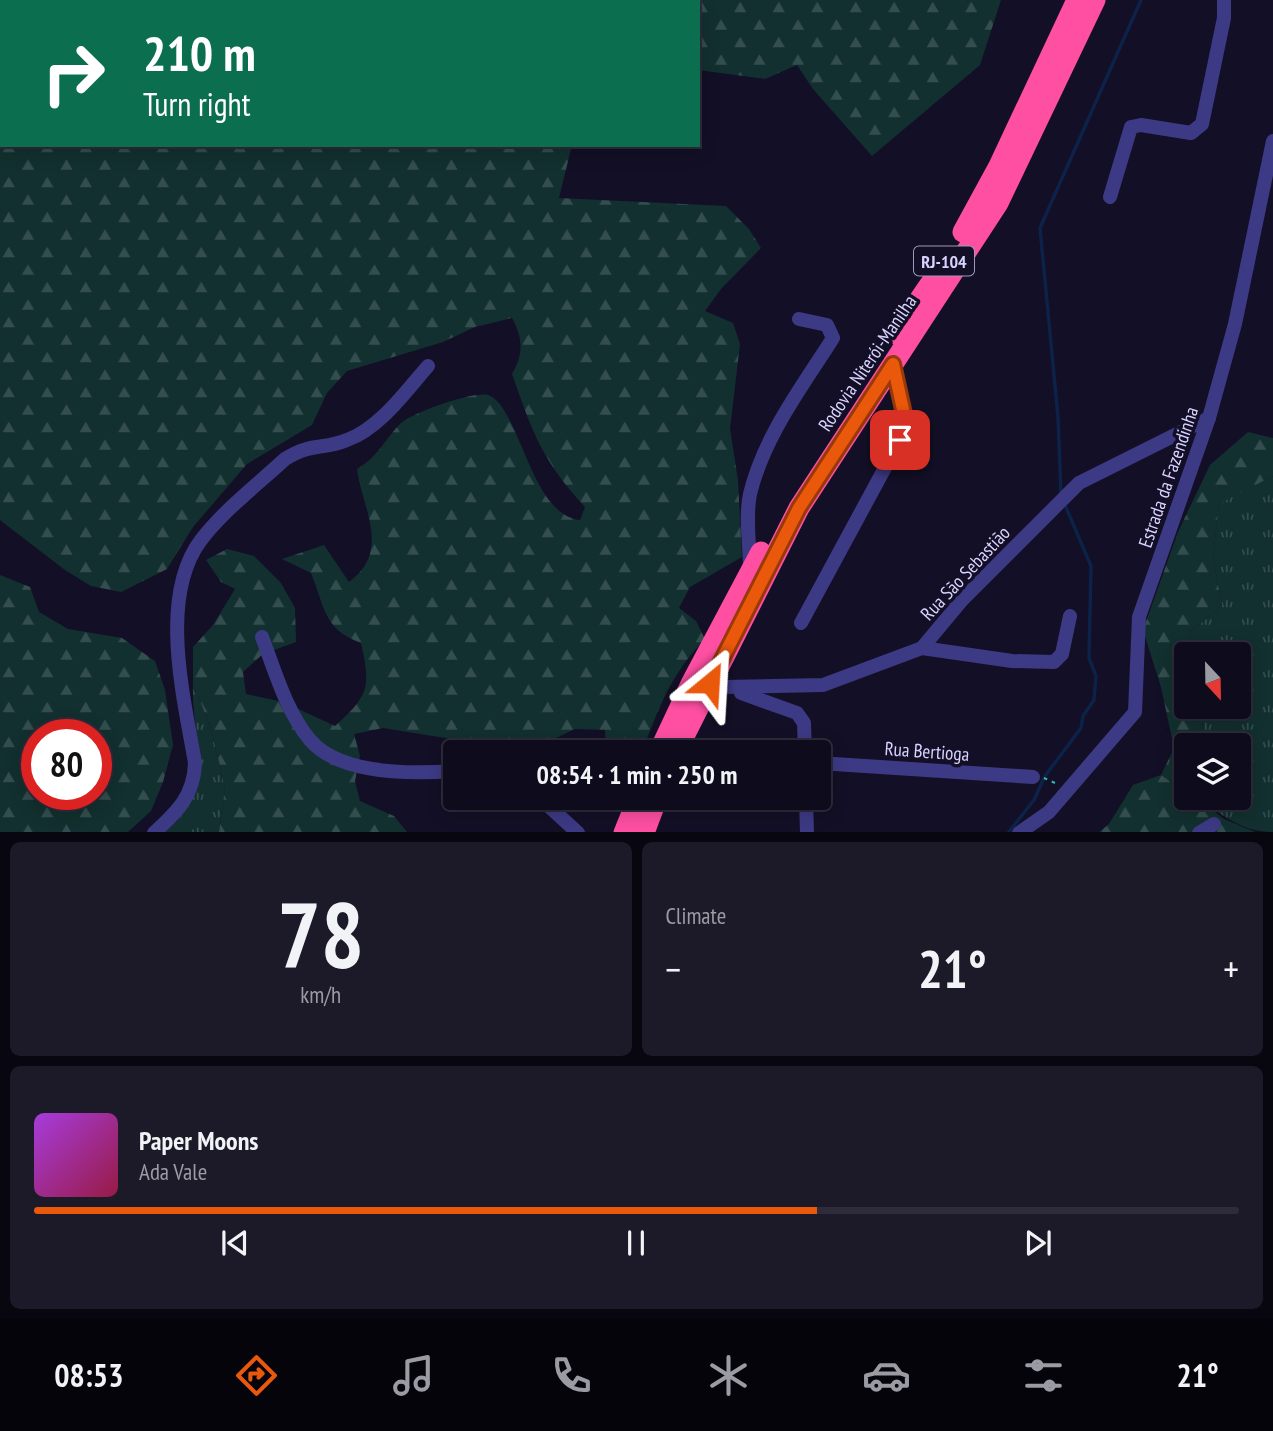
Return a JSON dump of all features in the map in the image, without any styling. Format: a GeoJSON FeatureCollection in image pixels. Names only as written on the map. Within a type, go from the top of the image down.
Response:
{"type":"FeatureCollection","features":[{"type":"Feature","properties":{"kind":"highway","name":"Rodovia Niterói-Manilha"},"geometry":{"type":"LineString","coordinates":[[665,740],[750,570],[825,441],[974,215],[1077,0]]}},
{"type":"Feature","properties":{"kind":"highway","name":"Rodovia Niterói-Manilha"},"geometry":{"type":"LineString","coordinates":[[683,740],[717,685],[799,508],[998,203],[1095,0]]}},
{"type":"Feature","properties":{"kind":"highway"},"geometry":{"type":"LineString","coordinates":[[624,832],[633,810]]}},
{"type":"Feature","properties":{"kind":"highway"},"geometry":{"type":"LineString","coordinates":[[644,832],[652,810]]}},
{"type":"Feature","properties":{"kind":"street"},"geometry":{"type":"LineString","coordinates":[[1110,197],[1131,127],[1142,125],[1191,133],[1202,124],[1224,18],[1224,0]]}},
{"type":"Feature","properties":{"kind":"street","name":"Estrada da Fazendinha"},"geometry":{"type":"LineString","coordinates":[[1019,832],[1049,812],[1135,712],[1139,617],[1209,418],[1235,324],[1273,141]]}},
{"type":"Feature","properties":{"kind":"street"},"geometry":{"type":"LineString","coordinates":[[750,570],[750,495],[769,442],[833,338],[827,325],[799,319]]}},
{"type":"Feature","properties":{"kind":"street"},"geometry":{"type":"LineString","coordinates":[[801,623],[900,440],[904,414],[893,364]]}},
{"type":"Feature","properties":{"kind":"street"},"geometry":{"type":"LineString","coordinates":[[154,832],[188,798],[194,781],[195,763],[177,635],[178,595],[185,566],[218,520],[285,459],[300,449],[346,441],[360,433],[378,420],[428,366]]}},
{"type":"Feature","properties":{"kind":"street","name":"Rua São Sebastião"},"geometry":{"type":"LineString","coordinates":[[717,685],[823,685],[922,649],[962,600],[1079,483],[1209,418]]}},
{"type":"Feature","properties":{"kind":"street"},"geometry":{"type":"LineString","coordinates":[[922,649],[1012,661],[1054,662],[1062,654],[1070,616]]}},
{"type":"Feature","properties":{"kind":"street"},"geometry":{"type":"LineString","coordinates":[[262,637],[286,698],[305,732],[323,752],[341,760],[407,773],[443,772]]}},
{"type":"Feature","properties":{"kind":"street"},"geometry":{"type":"LineString","coordinates":[[717,685],[797,713],[804,723],[805,740]]}},
{"type":"Feature","properties":{"kind":"street","name":"Rua Bertioga"},"geometry":{"type":"LineString","coordinates":[[831,764],[1033,777]]}},
{"type":"Feature","properties":{"kind":"street"},"geometry":{"type":"LineString","coordinates":[[554,810],[579,832]]}},
{"type":"Feature","properties":{"kind":"street"},"geometry":{"type":"LineString","coordinates":[[806,810],[807,832]]}},
{"type":"Feature","properties":{"kind":"street"},"geometry":{"type":"LineString","coordinates":[[1199,832],[1214,824]]}},
{"type":"Feature","properties":{"kind":"green space"},"geometry":{"type":"Polygon","coordinates":[[[700,0],[1001,0],[980,65],[872,156],[813,89],[797,65],[765,79],[700,70],[700,0]]]}},
{"type":"Feature","properties":{"kind":"green space"},"geometry":{"type":"Polygon","coordinates":[[[0,147],[572,147],[559,198],[726,206],[749,229],[761,248],[721,289],[705,311],[733,323],[740,344],[730,429],[738,480],[742,557],[690,587],[679,608],[696,621],[705,639],[675,678],[647,740],[605,740],[605,730],[575,729],[552,740],[458,740],[383,728],[354,734],[360,756],[355,781],[360,801],[394,816],[407,832],[219,832],[225,787],[211,729],[193,683],[193,647],[213,625],[235,589],[221,582],[206,560],[227,549],[254,556],[281,583],[295,608],[296,642],[263,654],[243,672],[246,694],[283,702],[335,726],[355,706],[364,690],[366,671],[361,643],[332,624],[311,573],[282,559],[324,545],[349,582],[362,570],[372,543],[357,469],[375,454],[401,423],[443,404],[470,396],[488,395],[499,403],[509,418],[537,481],[549,500],[563,514],[580,520],[585,507],[558,475],[540,445],[512,374],[519,360],[521,346],[512,318],[475,327],[443,342],[347,371],[327,393],[312,425],[247,464],[193,527],[167,569],[121,592],[91,586],[65,570],[0,520],[0,147]]]}},
{"type":"Feature","properties":{"kind":"green space"},"geometry":{"type":"Polygon","coordinates":[[[1248,432],[1273,438],[1273,476],[1219,504],[1213,557],[1222,606],[1190,632],[1191,642],[1174,642],[1174,719],[1202,719],[1203,733],[1174,733],[1174,748],[1161,687],[1143,630],[1178,532],[1210,465],[1248,432]]]}},
{"type":"Feature","properties":{"kind":"green space"},"geometry":{"type":"Polygon","coordinates":[[[1273,476],[1273,832],[1251,829],[1214,810],[1251,810],[1251,733],[1203,733],[1202,719],[1251,719],[1251,642],[1191,642],[1190,632],[1222,606],[1213,557],[1219,503],[1273,476]]]}},
{"type":"Feature","properties":{"kind":"green space"},"geometry":{"type":"Polygon","coordinates":[[[0,575],[30,587],[39,612],[68,629],[122,638],[155,661],[165,690],[173,745],[163,782],[151,811],[128,832],[0,832],[0,575]]]}},
{"type":"Feature","properties":{"kind":"green space"},"geometry":{"type":"Polygon","coordinates":[[[193,683],[211,729],[225,787],[219,832],[165,832],[192,798],[197,781],[198,745],[193,683]]]}},
{"type":"Feature","properties":{"kind":"green space"},"geometry":{"type":"Polygon","coordinates":[[[1174,748],[1174,784],[1161,775],[1174,748]]]}},
{"type":"Feature","properties":{"kind":"green space"},"geometry":{"type":"Polygon","coordinates":[[[1161,775],[1174,784],[1174,810],[1212,810],[1224,819],[1255,832],[1099,832],[1109,824],[1133,785],[1161,775]]]}},
{"type":"Feature","properties":{"kind":"waterway"},"geometry":{"type":"LineString","coordinates":[[1061,494],[1058,417],[1040,228],[1141,0]]}},
{"type":"Feature","properties":{"kind":"waterway"},"geometry":{"type":"LineString","coordinates":[[1009,832],[1034,800],[1045,776],[1081,728],[1083,716],[1094,700],[1096,676],[1089,658],[1091,566],[1065,505]]}},
{"type":"Feature","properties":{"kind":"route"},"geometry":{"type":"LineString","coordinates":[[710,683],[799,508],[893,364],[904,414],[900,440]]}}]}
